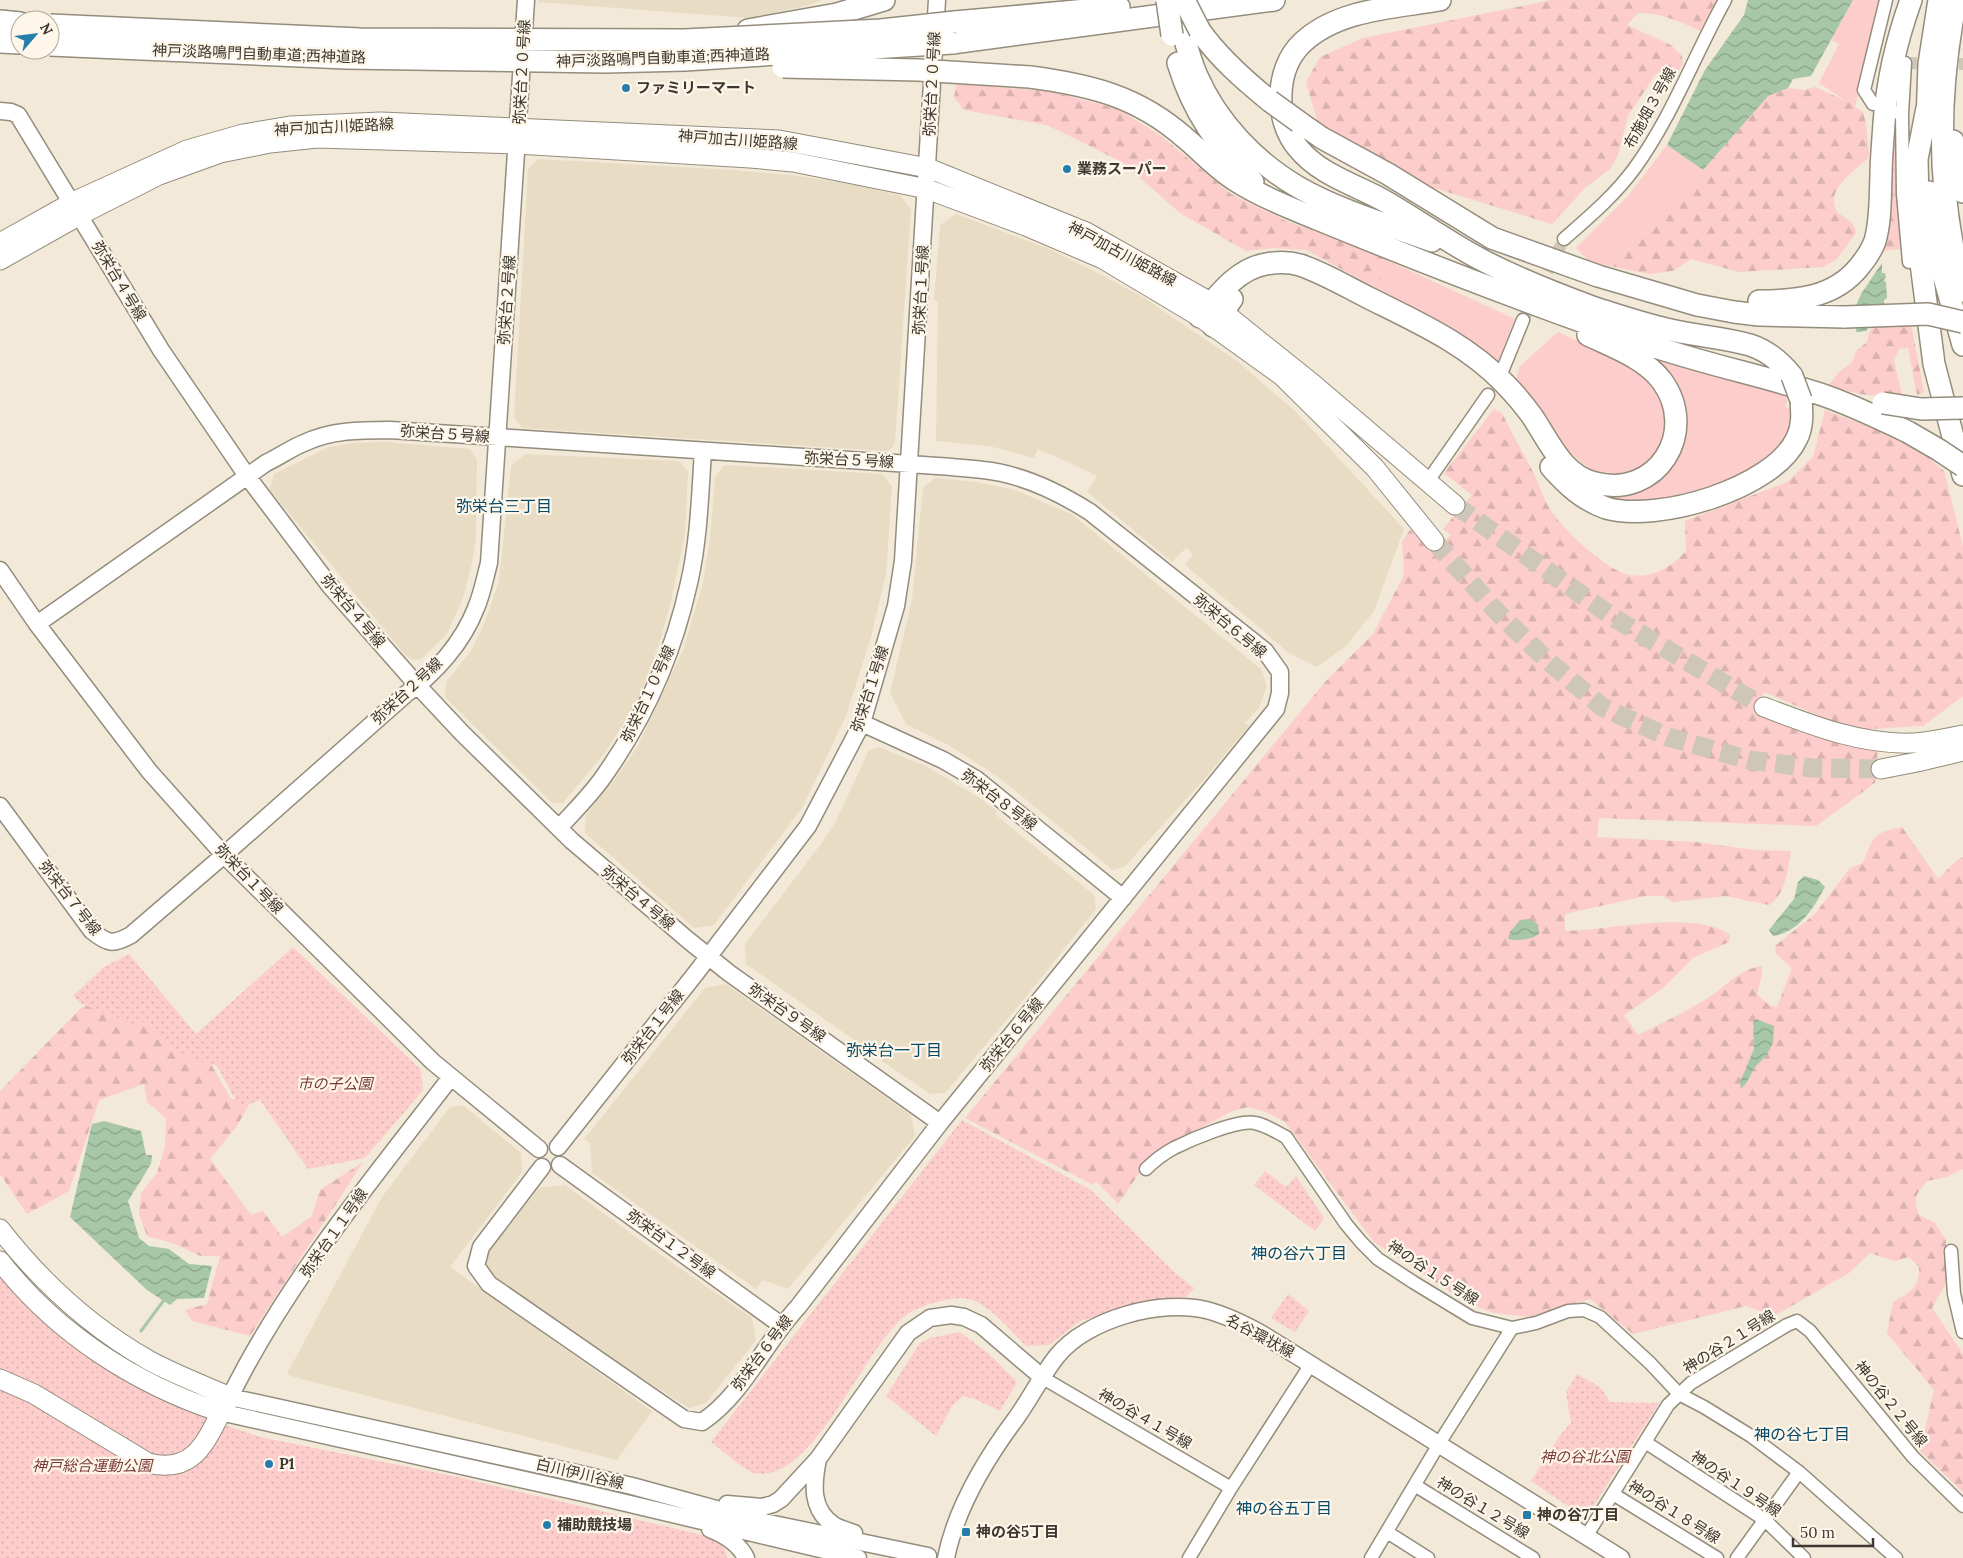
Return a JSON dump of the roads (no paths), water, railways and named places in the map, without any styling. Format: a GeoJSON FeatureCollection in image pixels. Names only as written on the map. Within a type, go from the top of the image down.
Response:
{"type":"FeatureCollection","features":[{"type":"Feature","properties":{"kind":"highway"},"geometry":{"type":"LineString","coordinates":[[721,39],[756,28],[837,14],[884,0]]}},
{"type":"Feature","properties":{"kind":"highway"},"geometry":{"type":"LineString","coordinates":[[1166,0],[1185,33],[1214,50],[1245,81],[1270,101],[1322,138],[1388,174],[1492,238]]}},
{"type":"Feature","properties":{"kind":"highway","name":"神戸淡路鳴門自動車道;西神道路"},"geometry":{"type":"LineString","coordinates":[[60,24],[360,39],[721,39],[881,30],[953,33],[1166,0]]}},
{"type":"Feature","properties":{"kind":"highway"},"geometry":{"type":"LineString","coordinates":[[1178,0],[1197,76],[1218,113],[1228,128],[1278,174],[1298,187],[1340,206],[1481,260],[1534,285],[1596,308],[1684,333],[1750,345],[1768,353],[1781,362],[1792,376],[1801,400],[1802,419],[1797,438],[1787,454],[1768,471],[1709,499],[1668,509],[1635,512],[1619,511],[1586,500],[1567,485],[1543,456],[1529,430],[1508,401],[1466,361],[1360,304],[1306,279],[1288,274],[1276,274],[1265,275],[1247,284],[1212,314]]}},
{"type":"Feature","properties":{"kind":"highway"},"geometry":{"type":"LineString","coordinates":[[1184,0],[1185,33],[1176,56],[1189,94],[1199,114],[1211,134],[1253,182],[1288,207]]}},
{"type":"Feature","properties":{"kind":"highway","name":"神戸淡路鳴門自動車道;西神道路"},"geometry":{"type":"LineString","coordinates":[[60,45],[346,58],[604,62],[685,60],[1274,0]]}},
{"type":"Feature","properties":{"kind":"highway"},"geometry":{"type":"LineString","coordinates":[[1440,0],[1350,16],[1312,34],[1298,47],[1288,63],[1281,86],[1281,109],[1286,130],[1298,148],[1326,172],[1380,198],[1481,260]]}},
{"type":"Feature","properties":{"kind":"highway"},"geometry":{"type":"LineString","coordinates":[[1647,291],[1712,300],[1742,302],[1788,301],[1815,296],[1848,280],[1864,261],[1874,241],[1880,204],[1884,120],[1890,81],[1911,0]]}},
{"type":"Feature","properties":{"kind":"highway"},"geometry":{"type":"LineString","coordinates":[[1939,0],[1929,64],[1927,157],[1931,210],[1939,259],[1963,345]]}},
{"type":"Feature","properties":{"kind":"highway"},"geometry":{"type":"LineString","coordinates":[[1956,0],[1949,36],[1944,79],[1942,127],[1944,174],[1950,228],[1963,291]]}},
{"type":"Feature","properties":{"kind":"highway"},"geometry":{"type":"LineString","coordinates":[[1949,36],[1953,139],[1963,192]]}},
{"type":"Feature","properties":{"kind":"highway"},"geometry":{"type":"LineString","coordinates":[[685,60],[733,67],[850,67],[1030,77],[1074,83],[1107,92],[1140,107],[1160,119],[1184,136],[1233,180],[1288,207],[1476,281],[1652,346],[1822,395],[1856,408],[1908,432],[1963,466]]}},
{"type":"Feature","properties":{"kind":"highway"},"geometry":{"type":"LineString","coordinates":[[1927,108],[1917,159],[1919,248],[1934,364],[1963,475]]}},
{"type":"Feature","properties":{"kind":"highway"},"geometry":{"type":"LineString","coordinates":[[1380,198],[1598,276],[1697,305],[1759,315],[1845,317],[1928,314],[1963,322]]}},
{"type":"Feature","properties":{"kind":"highway"},"geometry":{"type":"LineString","coordinates":[[1212,314],[1231,281],[1252,268],[1277,263],[1299,265],[1332,279],[1426,327],[1475,356],[1511,390],[1533,418],[1558,457],[1580,477],[1594,483],[1623,485],[1639,480],[1654,471],[1668,454],[1676,431],[1673,404],[1661,380],[1649,368],[1633,358],[1476,281]]}},
{"type":"Feature","properties":{"kind":"highway"},"geometry":{"type":"LineString","coordinates":[[1822,395],[1921,409],[1963,408]]}},
{"type":"Feature","properties":{"kind":"main road","name":"神戸加古川姫路線"},"geometry":{"type":"LineString","coordinates":[[518,136],[793,162],[927,189],[1026,226],[1103,259],[1212,314],[1290,384],[1375,468],[1434,541]]}},
{"type":"Feature","properties":{"kind":"main road","name":"神戸加古川姫路線"},"geometry":{"type":"LineString","coordinates":[[0,243],[76,209],[220,153],[270,143],[317,138],[518,136],[779,140],[928,168],[1086,232],[1212,314],[1428,481],[1455,505]]}},
{"type":"Feature","properties":{"kind":"main road","name":"神戸加古川姫路線"},"geometry":{"type":"LineString","coordinates":[[0,260],[76,209]]}},
{"type":"Feature","properties":{"kind":"main road"},"geometry":{"type":"LineString","coordinates":[[1764,707],[1814,727],[1866,740],[1913,743],[1963,735]]}},
{"type":"Feature","properties":{"kind":"main road"},"geometry":{"type":"LineString","coordinates":[[1881,768],[1963,752]]}},
{"type":"Feature","properties":{"kind":"main road"},"geometry":{"type":"LineString","coordinates":[[0,1229],[42,1279],[90,1322],[119,1342],[225,1404]]}},
{"type":"Feature","properties":{"kind":"main road"},"geometry":{"type":"LineString","coordinates":[[0,1261],[48,1313],[97,1352],[124,1370],[179,1398],[225,1404]]}},
{"type":"Feature","properties":{"kind":"main road"},"geometry":{"type":"LineString","coordinates":[[0,1379],[34,1394],[148,1463],[155,1465],[174,1464],[192,1458],[203,1447],[225,1404]]}},
{"type":"Feature","properties":{"kind":"street","name":"弥栄台２０号線"},"geometry":{"type":"LineString","coordinates":[[518,136],[526,0]]}},
{"type":"Feature","properties":{"kind":"street","name":"弥栄台２０号線"},"geometry":{"type":"LineString","coordinates":[[928,168],[937,0]]}},
{"type":"Feature","properties":{"kind":"street","name":"布施畑３号線"},"geometry":{"type":"LineString","coordinates":[[1564,240],[1608,200],[1644,154],[1659,131],[1724,0]]}},
{"type":"Feature","properties":{"kind":"street"},"geometry":{"type":"LineString","coordinates":[[1873,104],[1864,90],[1886,0]]}},
{"type":"Feature","properties":{"kind":"street"},"geometry":{"type":"LineString","coordinates":[[1905,63],[1897,112],[1910,262]]}},
{"type":"Feature","properties":{"kind":"street","name":"弥栄台４号線"},"geometry":{"type":"LineString","coordinates":[[0,111],[18,115],[161,350],[247,476],[330,586],[462,733],[579,848],[708,956]]}},
{"type":"Feature","properties":{"kind":"street","name":"弥栄台２号線"},"geometry":{"type":"LineString","coordinates":[[224,855],[406,694],[418,686],[458,642],[476,610],[489,563],[518,136]]}},
{"type":"Feature","properties":{"kind":"street","name":"弥栄台１号線"},"geometry":{"type":"LineString","coordinates":[[558,1147],[808,826],[862,723],[896,606],[903,561],[928,168]]}},
{"type":"Feature","properties":{"kind":"street"},"geometry":{"type":"LineString","coordinates":[[1503,369],[1524,320]]}},
{"type":"Feature","properties":{"kind":"street"},"geometry":{"type":"LineString","coordinates":[[1428,481],[1488,394]]}},
{"type":"Feature","properties":{"kind":"street","name":"弥栄台５号線"},"geometry":{"type":"LineString","coordinates":[[37,624],[247,476],[305,442],[333,433],[390,430],[474,437],[910,464]]}},
{"type":"Feature","properties":{"kind":"street","name":"弥栄台１０号線"},"geometry":{"type":"LineString","coordinates":[[559,828],[605,775],[623,749],[654,691],[675,638],[690,582],[695,547],[703,451]]}},
{"type":"Feature","properties":{"kind":"street","name":"弥栄台６号線"},"geometry":{"type":"LineString","coordinates":[[542,1167],[481,1247],[476,1266],[489,1284],[684,1418],[702,1422],[718,1412],[771,1344],[782,1325],[804,1300],[940,1123],[1276,710],[1280,692],[1280,672],[1265,651],[1090,512],[1061,494],[1019,477],[985,470],[910,464]]}},
{"type":"Feature","properties":{"kind":"street","name":"弥栄台１号線"},"geometry":{"type":"LineString","coordinates":[[0,570],[37,624],[149,771],[224,855],[433,1062],[539,1149]]}},
{"type":"Feature","properties":{"kind":"street","name":"弥栄台８号線"},"geometry":{"type":"LineString","coordinates":[[862,723],[943,760],[976,779],[1123,898]]}},
{"type":"Feature","properties":{"kind":"street","name":"弥栄台７号線"},"geometry":{"type":"LineString","coordinates":[[0,806],[92,931],[105,941],[119,942],[131,935],[224,855]]}},
{"type":"Feature","properties":{"kind":"street","name":"弥栄台９号線"},"geometry":{"type":"LineString","coordinates":[[708,956],[940,1123]]}},
{"type":"Feature","properties":{"kind":"street","name":"弥栄台１１号線"},"geometry":{"type":"LineString","coordinates":[[225,1404],[250,1356],[336,1227],[451,1077]]}},
{"type":"Feature","properties":{"kind":"street","name":"神の谷１５号線"},"geometry":{"type":"LineString","coordinates":[[1146,1169],[1173,1148],[1233,1125],[1253,1122],[1271,1129],[1286,1138],[1346,1224],[1378,1259],[1453,1308],[1472,1318],[1512,1328],[1536,1323],[1568,1311],[1584,1310],[1600,1317],[1650,1363],[1679,1394],[1751,1436],[1799,1472],[1896,1558]]}},
{"type":"Feature","properties":{"kind":"street"},"geometry":{"type":"LineString","coordinates":[[547,1144],[558,1147],[563,1156],[560,1165],[550,1170],[542,1167],[537,1158],[539,1149],[547,1144]]}},
{"type":"Feature","properties":{"kind":"street","name":"弥栄台１２号線"},"geometry":{"type":"LineString","coordinates":[[560,1165],[782,1325]]}},
{"type":"Feature","properties":{"kind":"street"},"geometry":{"type":"LineString","coordinates":[[1951,1251],[1954,1294],[1963,1332]]}},
{"type":"Feature","properties":{"kind":"street","name":"名谷環状線"},"geometry":{"type":"LineString","coordinates":[[946,1558],[963,1508],[992,1452],[1057,1356],[1080,1336],[1107,1321],[1133,1313],[1171,1308],[1206,1310],[1242,1323],[1587,1535],[1621,1558]]}},
{"type":"Feature","properties":{"kind":"street"},"geometry":{"type":"LineString","coordinates":[[670,1496],[762,1507],[773,1504],[781,1499],[818,1459],[908,1333],[930,1318],[951,1315],[964,1317],[981,1325],[1043,1378]]}},
{"type":"Feature","properties":{"kind":"street","name":"神の谷２１号線"},"geometry":{"type":"LineString","coordinates":[[1587,1535],[1668,1405],[1691,1383],[1787,1325],[1797,1321]]}},
{"type":"Feature","properties":{"kind":"street","name":"神の谷２２号線"},"geometry":{"type":"LineString","coordinates":[[1797,1321],[1810,1331],[1913,1457],[1963,1506]]}},
{"type":"Feature","properties":{"kind":"street","name":"神の谷１２号線"},"geometry":{"type":"LineString","coordinates":[[1371,1558],[1512,1328]]}},
{"type":"Feature","properties":{"kind":"street"},"geometry":{"type":"LineString","coordinates":[[1189,1558],[1231,1488],[1311,1364]]}},
{"type":"Feature","properties":{"kind":"street","name":"神の谷４１号線"},"geometry":{"type":"LineString","coordinates":[[1043,1378],[1231,1488]]}},
{"type":"Feature","properties":{"kind":"street","name":"白川伊川谷線"},"geometry":{"type":"LineString","coordinates":[[225,1404],[575,1473],[670,1496],[764,1522],[928,1556]]}},
{"type":"Feature","properties":{"kind":"street","name":"白川伊川谷線"},"geometry":{"type":"LineString","coordinates":[[225,1404],[858,1558]]}},
{"type":"Feature","properties":{"kind":"street","name":"神の谷１９号線"},"geometry":{"type":"LineString","coordinates":[[1645,1442],[1765,1520],[1804,1558]]}},
{"type":"Feature","properties":{"kind":"street"},"geometry":{"type":"LineString","coordinates":[[818,1459],[814,1489],[816,1503],[822,1513],[837,1527],[882,1547]]}},
{"type":"Feature","properties":{"kind":"street"},"geometry":{"type":"LineString","coordinates":[[1737,1558],[1799,1472]]}},
{"type":"Feature","properties":{"kind":"street","name":"神の谷１２号線"},"geometry":{"type":"LineString","coordinates":[[1416,1486],[1533,1558]]}},
{"type":"Feature","properties":{"kind":"street","name":"神の谷１８号線"},"geometry":{"type":"LineString","coordinates":[[1613,1494],[1717,1558]]}},
{"type":"Feature","properties":{"kind":"street"},"geometry":{"type":"LineString","coordinates":[[680,1516],[722,1534],[735,1543],[746,1558]]}},
{"type":"Feature","properties":{"kind":"street"},"geometry":{"type":"LineString","coordinates":[[1387,1532],[1428,1558]]}},
{"type":"Feature","properties":{"kind":"water"},"geometry":{"type":"Polygon","coordinates":[[[1748,0],[1853,0],[1811,76],[1793,79],[1788,88],[1768,96],[1703,170],[1667,145],[1705,70],[1744,15],[1748,0]]]}},
{"type":"Feature","properties":{"kind":"water"},"geometry":{"type":"Polygon","coordinates":[[[1882,263],[1882,273],[1885,273],[1886,278],[1884,281],[1886,282],[1887,298],[1884,300],[1884,307],[1866,331],[1856,332],[1855,308],[1861,294],[1882,263]]]}},
{"type":"Feature","properties":{"kind":"water"},"geometry":{"type":"Polygon","coordinates":[[[1804,876],[1818,880],[1825,887],[1810,911],[1798,925],[1782,934],[1773,936],[1769,930],[1794,899],[1798,882],[1804,876]]]}},
{"type":"Feature","properties":{"kind":"water"},"geometry":{"type":"Polygon","coordinates":[[[1529,919],[1538,924],[1539,934],[1532,938],[1508,939],[1510,932],[1520,920],[1529,919]]]}},
{"type":"Feature","properties":{"kind":"water"},"geometry":{"type":"Polygon","coordinates":[[[1756,1019],[1774,1026],[1773,1043],[1767,1055],[1755,1067],[1741,1089],[1740,1082],[1754,1049],[1753,1022],[1756,1019]]]}},
{"type":"Feature","properties":{"kind":"water"},"geometry":{"type":"Polygon","coordinates":[[[104,1121],[141,1131],[146,1155],[152,1155],[151,1164],[128,1201],[139,1238],[149,1246],[169,1249],[189,1264],[212,1266],[204,1298],[177,1299],[170,1305],[147,1290],[70,1217],[92,1124],[104,1121]]]}},
{"type":"Feature","properties":{"kind":"waterway"},"geometry":{"type":"LineString","coordinates":[[141,1331],[164,1300]]}},
{"type":"Feature","properties":{"kind":"tunnel"},"geometry":{"type":"LineString","coordinates":[[1905,63],[1963,64]]}},
{"type":"Feature","properties":{"kind":"tunnel"},"geometry":{"type":"LineString","coordinates":[[1523,320],[1564,239]]}},
{"type":"Feature","properties":{"kind":"tunnel"},"geometry":{"type":"LineString","coordinates":[[1455,505],[1614,618],[1764,707]]}},
{"type":"Feature","properties":{"kind":"tunnel"},"geometry":{"type":"LineString","coordinates":[[1434,541],[1498,613],[1548,661],[1602,707],[1668,737],[1749,760],[1812,768],[1881,769]]}},
{"type":"Feature","properties":{"kind":"place","name":"ファミリーマート"},"geometry":{"type":"Point","coordinates":[626,88]}},
{"type":"Feature","properties":{"kind":"place","name":"業務スーパー"},"geometry":{"type":"Point","coordinates":[1067,169]}},
{"type":"Feature","properties":{"kind":"place","name":"P1"},"geometry":{"type":"Point","coordinates":[269,1464]}},
{"type":"Feature","properties":{"kind":"place","name":"神の谷7丁目"},"geometry":{"type":"Point","coordinates":[1527,1515]}},
{"type":"Feature","properties":{"kind":"place","name":"補助競技場"},"geometry":{"type":"Point","coordinates":[547,1525]}},
{"type":"Feature","properties":{"kind":"place","name":"神の谷5丁目"},"geometry":{"type":"Point","coordinates":[966,1532]}},
{"type":"Feature","properties":{"kind":"district","name":"弥栄台三丁目"},"geometry":{"type":"Point","coordinates":[504,506]}},
{"type":"Feature","properties":{"kind":"district","name":"弥栄台一丁目"},"geometry":{"type":"Point","coordinates":[894,1050]}},
{"type":"Feature","properties":{"kind":"district","name":"神の谷六丁目"},"geometry":{"type":"Point","coordinates":[1299,1253]}},
{"type":"Feature","properties":{"kind":"district","name":"神の谷七丁目"},"geometry":{"type":"Point","coordinates":[1802,1434]}},
{"type":"Feature","properties":{"kind":"district","name":"神の谷五丁目"},"geometry":{"type":"Point","coordinates":[1284,1508]}},
{"type":"Feature","properties":{"kind":"park label","name":"市の子公園"},"geometry":{"type":"Point","coordinates":[335,1084]}},
{"type":"Feature","properties":{"kind":"park label","name":"神の谷北公園"},"geometry":{"type":"Point","coordinates":[1585,1457]}},
{"type":"Feature","properties":{"kind":"park label","name":"神戸総合運動公園"},"geometry":{"type":"Point","coordinates":[92,1466]}}]}
